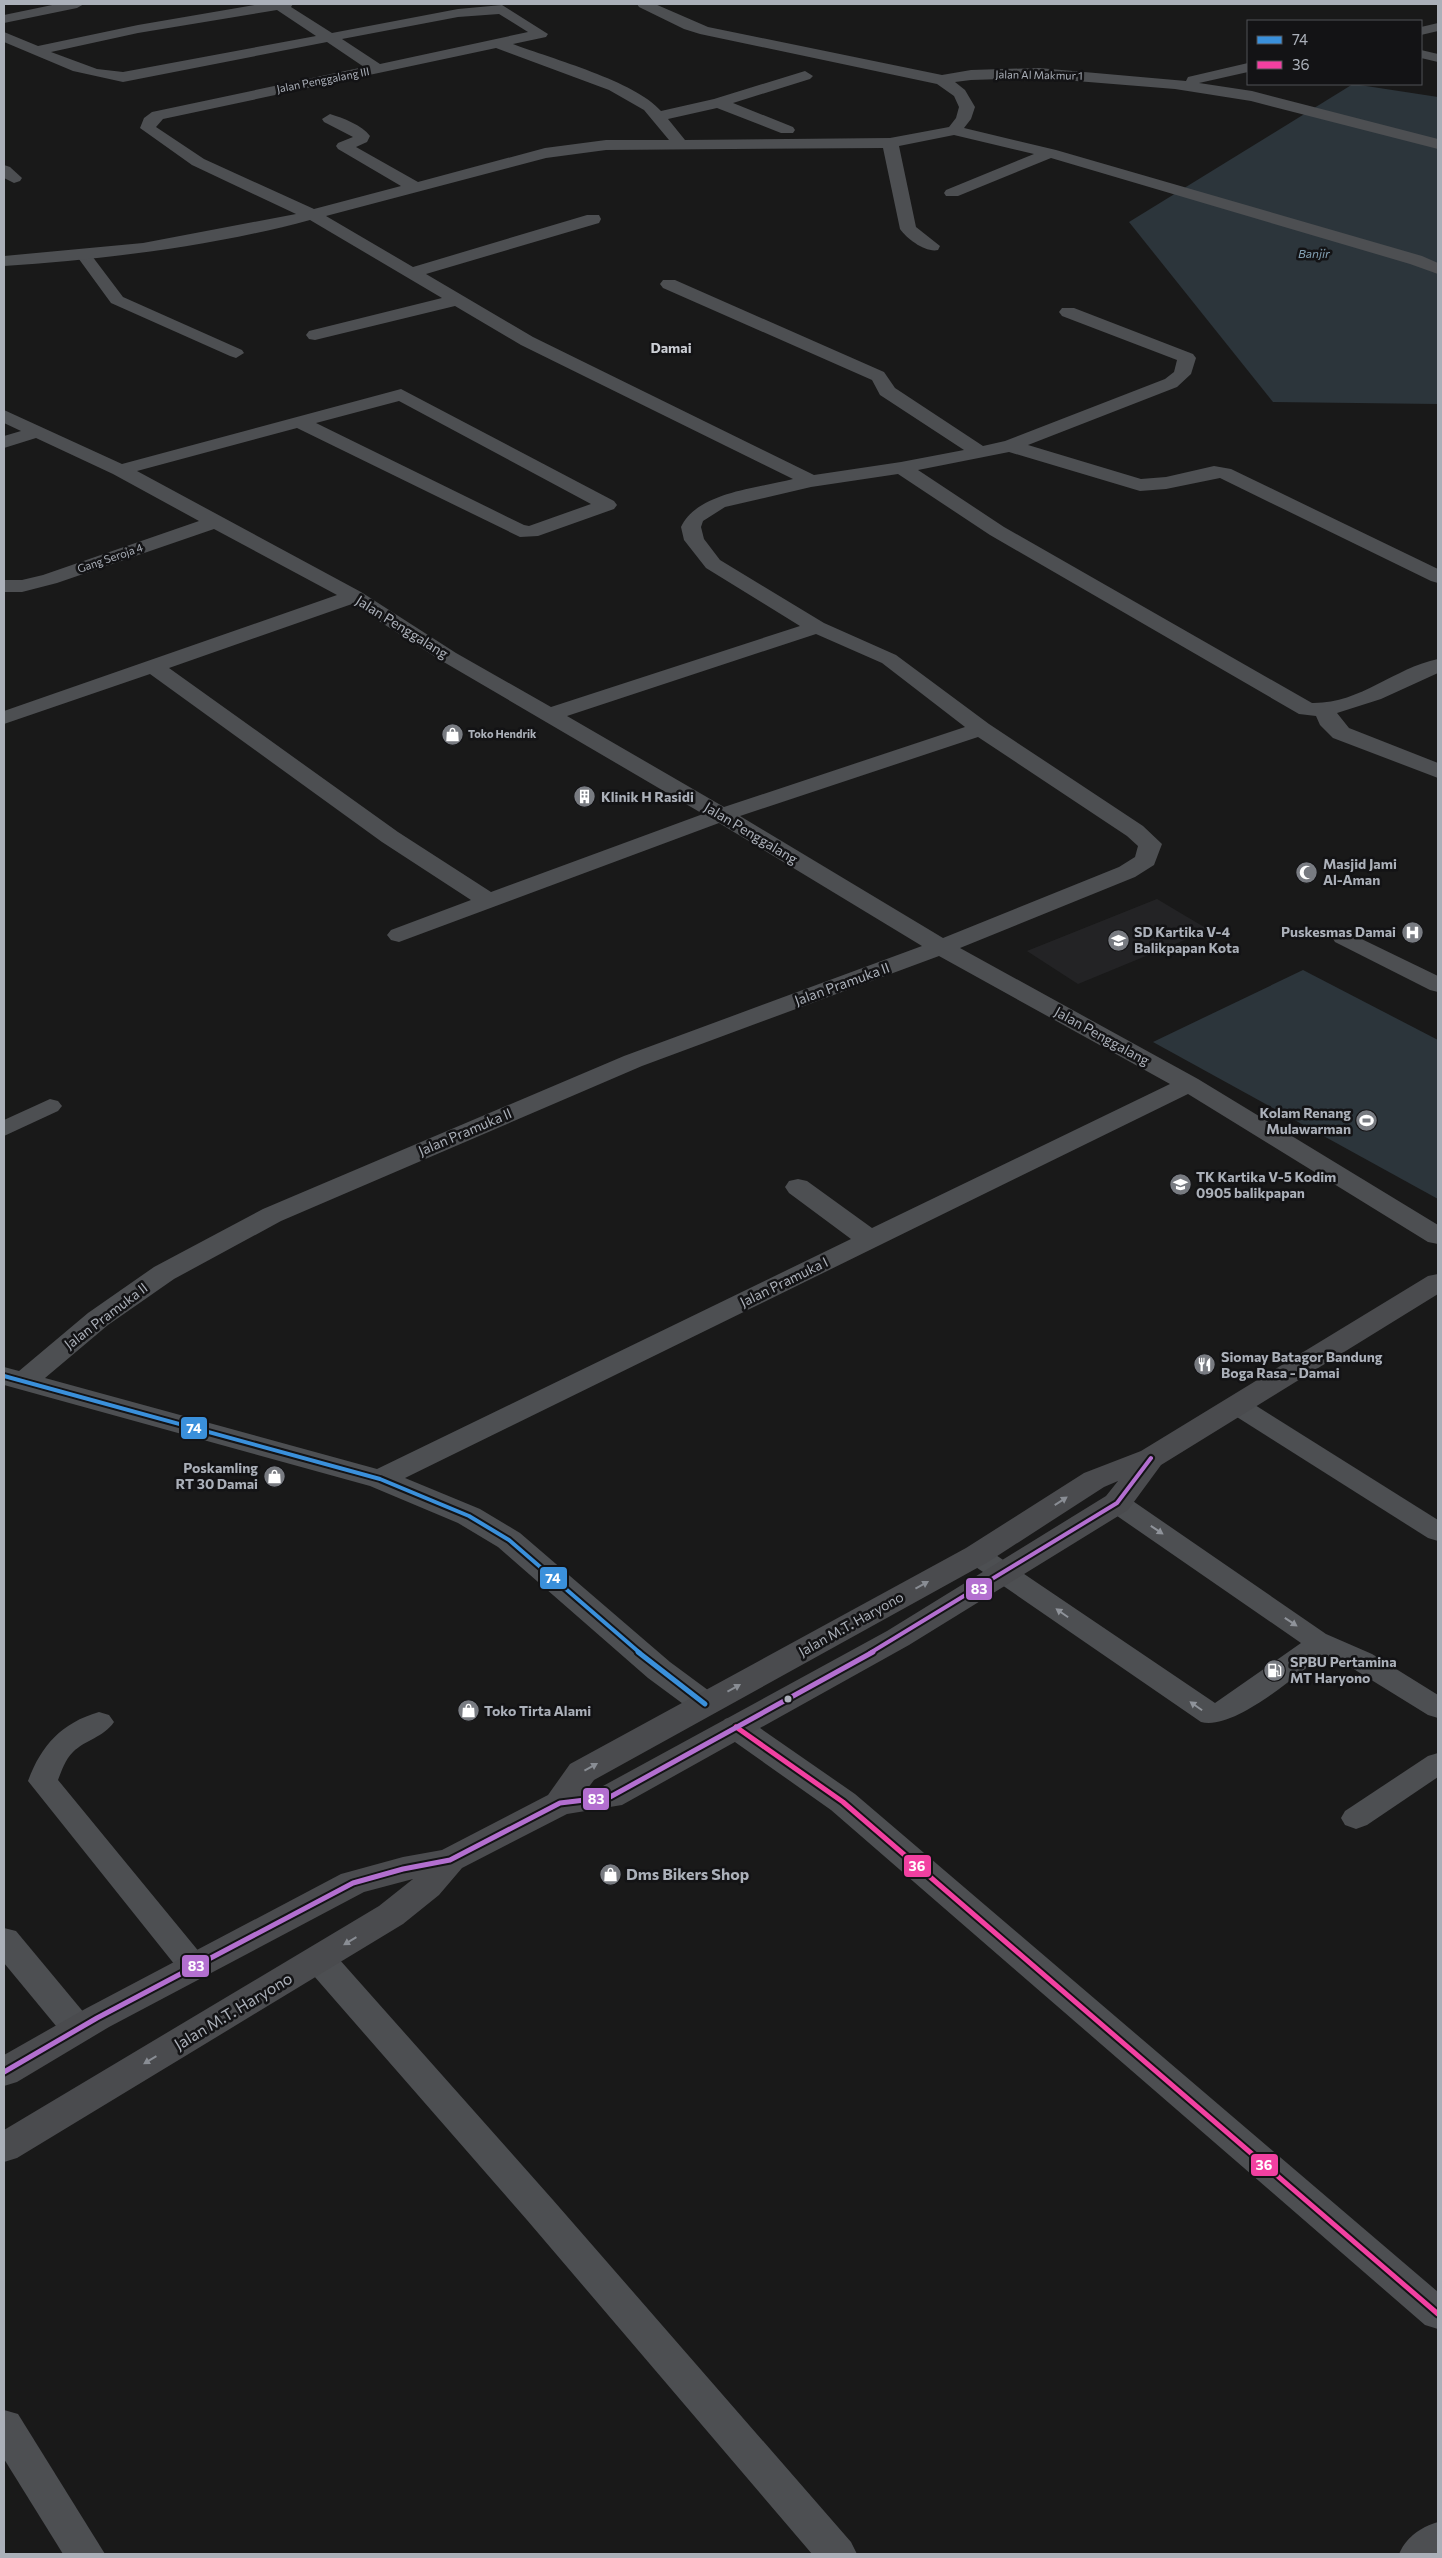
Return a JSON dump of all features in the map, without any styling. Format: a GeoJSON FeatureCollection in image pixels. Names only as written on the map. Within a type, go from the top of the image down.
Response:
{"type":"FeatureCollection","features":[{"type":"Feature","properties":{"kind":"main road","name":"Jalan M.T. Haryono"},"geometry":{"type":"LineString","coordinates":[[560,1803],[582,1772],[977,1555],[1094,1480],[1151,1458],[1438,1282]]}},
{"type":"Feature","properties":{"kind":"main road","name":"Jalan M.T. Haryono"},"geometry":{"type":"LineString","coordinates":[[4,2072],[78,2029],[353,1883],[404,1869],[450,1860],[560,1803],[610,1797],[898,1638],[1006,1573],[1117,1503],[1151,1458]]}},
{"type":"Feature","properties":{"kind":"main road","name":"Jalan M.T. Haryono"},"geometry":{"type":"LineString","coordinates":[[4,2148],[392,1915],[427,1886],[450,1860]]}},
{"type":"Feature","properties":{"kind":"street"},"geometry":{"type":"LineString","coordinates":[[4,19],[77,4]]}},
{"type":"Feature","properties":{"kind":"street"},"geometry":{"type":"LineString","coordinates":[[36,51],[138,29],[283,4],[378,69]]}},
{"type":"Feature","properties":{"kind":"street","name":"Jalan Al Makmur 1"},"geometry":{"type":"LineString","coordinates":[[644,4],[689,26],[942,80],[971,75],[1039,73],[1175,84],[1252,96],[1438,144]]}},
{"type":"Feature","properties":{"kind":"street","name":"Jalan Penggalang III"},"geometry":{"type":"LineString","coordinates":[[311,214],[198,162],[148,128],[149,124],[158,115],[541,34],[502,9],[489,9],[458,13],[331,38]]}},
{"type":"Feature","properties":{"kind":"street"},"geometry":{"type":"LineString","coordinates":[[1422,31],[1438,27]]}},
{"type":"Feature","properties":{"kind":"street"},"geometry":{"type":"LineString","coordinates":[[4,36],[36,51],[102,75],[123,77],[331,38]]}},
{"type":"Feature","properties":{"kind":"street"},"geometry":{"type":"LineString","coordinates":[[4,47],[19,44]]}},
{"type":"Feature","properties":{"kind":"street"},"geometry":{"type":"LineString","coordinates":[[499,44],[614,87],[649,107],[681,145]]}},
{"type":"Feature","properties":{"kind":"street"},"geometry":{"type":"LineString","coordinates":[[1422,54],[1438,58]]}},
{"type":"Feature","properties":{"kind":"street"},"geometry":{"type":"LineString","coordinates":[[1175,84],[1247,68]]}},
{"type":"Feature","properties":{"kind":"street"},"geometry":{"type":"LineString","coordinates":[[606,145],[718,103],[805,76]]}},
{"type":"Feature","properties":{"kind":"street"},"geometry":{"type":"LineString","coordinates":[[942,80],[960,93],[967,107],[963,119],[954,130]]}},
{"type":"Feature","properties":{"kind":"street"},"geometry":{"type":"LineString","coordinates":[[718,103],[787,130]]}},
{"type":"Feature","properties":{"kind":"street"},"geometry":{"type":"LineString","coordinates":[[330,119],[356,130],[362,136],[361,139],[344,146],[415,187]]}},
{"type":"Feature","properties":{"kind":"street"},"geometry":{"type":"LineString","coordinates":[[4,261],[143,248],[276,224],[545,153],[606,145],[808,146],[890,143],[954,130],[1050,153],[1416,260],[1438,269]]}},
{"type":"Feature","properties":{"kind":"street"},"geometry":{"type":"LineString","coordinates":[[890,143],[908,229],[932,246]]}},
{"type":"Feature","properties":{"kind":"street"},"geometry":{"type":"LineString","coordinates":[[952,193],[1050,153]]}},
{"type":"Feature","properties":{"kind":"street"},"geometry":{"type":"LineString","coordinates":[[311,214],[527,341],[811,481]]}},
{"type":"Feature","properties":{"kind":"street"},"geometry":{"type":"LineString","coordinates":[[411,273],[593,219]]}},
{"type":"Feature","properties":{"kind":"street"},"geometry":{"type":"LineString","coordinates":[[669,284],[878,376],[886,385],[886,392],[980,452]]}},
{"type":"Feature","properties":{"kind":"street"},"geometry":{"type":"LineString","coordinates":[[316,335],[457,300]]}},
{"type":"Feature","properties":{"kind":"street"},"geometry":{"type":"LineString","coordinates":[[981,729],[890,659],[817,627],[713,564],[694,540],[691,527],[695,518],[718,503],[811,481],[901,468],[1010,446],[1151,389],[1171,383],[1182,374],[1187,358],[1068,312]]}},
{"type":"Feature","properties":{"kind":"street"},"geometry":{"type":"LineString","coordinates":[[120,470],[401,395],[607,504],[531,532],[520,531],[301,423]]}},
{"type":"Feature","properties":{"kind":"street","name":"Jalan Penggalang"},"geometry":{"type":"LineString","coordinates":[[4,416],[120,470],[354,596],[449,657],[550,714],[941,947],[1189,1084],[1438,1236]]}},
{"type":"Feature","properties":{"kind":"street"},"geometry":{"type":"LineString","coordinates":[[4,442],[36,432]]}},
{"type":"Feature","properties":{"kind":"street"},"geometry":{"type":"LineString","coordinates":[[1010,446],[1140,485],[1166,483],[1204,474],[1224,473],[1438,577]]}},
{"type":"Feature","properties":{"kind":"street"},"geometry":{"type":"LineString","coordinates":[[901,468],[997,531],[1307,709],[1325,710],[1346,705],[1438,664]]}},
{"type":"Feature","properties":{"kind":"street","name":"Gang Seroja 4"},"geometry":{"type":"LineString","coordinates":[[4,586],[22,586],[50,579],[214,522]]}},
{"type":"Feature","properties":{"kind":"street"},"geometry":{"type":"LineString","coordinates":[[4,718],[354,596]]}},
{"type":"Feature","properties":{"kind":"street"},"geometry":{"type":"LineString","coordinates":[[550,714],[817,627]]}},
{"type":"Feature","properties":{"kind":"street"},"geometry":{"type":"LineString","coordinates":[[154,667],[390,837],[490,902]]}},
{"type":"Feature","properties":{"kind":"street"},"geometry":{"type":"LineString","coordinates":[[1325,710],[1328,720],[1342,733],[1438,771]]}},
{"type":"Feature","properties":{"kind":"street"},"geometry":{"type":"LineString","coordinates":[[399,935],[721,815],[981,729]]}},
{"type":"Feature","properties":{"kind":"street","name":"Jalan Pramuka II"},"geometry":{"type":"LineString","coordinates":[[14,1379],[164,1273],[272,1215],[632,1061],[941,947],[1128,872],[1146,860],[1150,844],[1110,813],[981,729]]}},
{"type":"Feature","properties":{"kind":"street","name":"Jalan Pramuka I"},"geometry":{"type":"LineString","coordinates":[[380,1479],[1189,1084]]}},
{"type":"Feature","properties":{"kind":"street"},"geometry":{"type":"LineString","coordinates":[[798,1187],[870,1240]]}},
{"type":"Feature","properties":{"kind":"street"},"geometry":{"type":"LineString","coordinates":[[14,1379],[380,1479],[469,1516],[509,1540],[659,1670],[705,1704]]}},
{"type":"Feature","properties":{"kind":"street"},"geometry":{"type":"LineString","coordinates":[[736,1727],[843,1802],[1438,2314]]}},
{"type":"Feature","properties":{"kind":"street"},"geometry":{"type":"LineString","coordinates":[[4,1940],[78,2029]]}},
{"type":"Feature","properties":{"kind":"street"},"geometry":{"type":"LineString","coordinates":[[319,1959],[540,2210],[837,2554]]}},
{"type":"Feature","properties":{"kind":"street"},"geometry":{"type":"LineString","coordinates":[[4,2426],[85,2554]]}},
{"type":"Feature","properties":{"kind":"street"},"geometry":{"type":"LineString","coordinates":[[1419,2554],[1438,2539]]}},
{"type":"Feature","properties":{"kind":"lane"},"geometry":{"type":"LineString","coordinates":[[84,255],[117,300],[236,353]]}},
{"type":"Feature","properties":{"kind":"lane"},"geometry":{"type":"LineString","coordinates":[[1343,937],[1438,985]]}},
{"type":"Feature","properties":{"kind":"lane"},"geometry":{"type":"LineString","coordinates":[[4,1129],[50,1106]]}},
{"type":"Feature","properties":{"kind":"lane"},"geometry":{"type":"LineString","coordinates":[[1238,1406],[1438,1532]]}},
{"type":"Feature","properties":{"kind":"lane"},"geometry":{"type":"LineString","coordinates":[[1117,1503],[1305,1632],[1316,1642],[1362,1661],[1438,1708]]}},
{"type":"Feature","properties":{"kind":"lane"},"geometry":{"type":"LineString","coordinates":[[977,1555],[1211,1714],[1229,1709],[1314,1648],[1316,1642]]}},
{"type":"Feature","properties":{"kind":"lane"},"geometry":{"type":"LineString","coordinates":[[99,1722],[64,1744],[51,1758],[43,1781],[194,1967]]}},
{"type":"Feature","properties":{"kind":"lane"},"geometry":{"type":"LineString","coordinates":[[1356,1818],[1438,1763]]}},
{"type":"Feature","properties":{"kind":"shaded area","name":"SD Kartika V-4 Balikpapan Kota"},"geometry":{"type":"Polygon","coordinates":[[[1157,899],[1209,930],[1078,984],[1027,951],[1157,899]]]}},
{"type":"Feature","properties":{"kind":"water","name":"Banjir"},"geometry":{"type":"Polygon","coordinates":[[[1351,85],[1438,97],[1438,404],[1273,402],[1129,222],[1351,85]]]}},
{"type":"Feature","properties":{"kind":"water","name":"Kolam Renang Mulawarman"},"geometry":{"type":"Polygon","coordinates":[[[1303,970],[1438,1040],[1438,1199],[1153,1042],[1303,970]]]}},
{"type":"Feature","properties":{"kind":"transit line","name":"74"},"geometry":{"type":"LineString","coordinates":[[4,1376],[380,1479],[469,1516],[509,1540],[659,1670],[705,1704]]}},
{"type":"Feature","properties":{"kind":"transit line","name":"83"},"geometry":{"type":"LineString","coordinates":[[4,2072],[97,2018],[353,1883],[403,1869],[450,1860],[560,1803],[610,1797],[898,1638],[1117,1503],[1151,1458]]}},
{"type":"Feature","properties":{"kind":"transit line","name":"36"},"geometry":{"type":"LineString","coordinates":[[736,1727],[843,1802],[1438,2314]]}},
{"type":"Feature","properties":{"kind":"place","name":"Toko Hendrik"},"geometry":{"type":"Point","coordinates":[452,734]}},
{"type":"Feature","properties":{"kind":"place","name":"Klinik H Rasidi"},"geometry":{"type":"Point","coordinates":[585,797]}},
{"type":"Feature","properties":{"kind":"place","name":"Masjid Jami Al-Aman"},"geometry":{"type":"Point","coordinates":[1307,872]}},
{"type":"Feature","properties":{"kind":"place","name":"Puskesmas Damai"},"geometry":{"type":"Point","coordinates":[1412,932]}},
{"type":"Feature","properties":{"kind":"place","name":"SD Kartika V-4 Balikpapan Kota"},"geometry":{"type":"Point","coordinates":[1118,940]}},
{"type":"Feature","properties":{"kind":"place","name":"Kolam Renang Mulawarman"},"geometry":{"type":"Point","coordinates":[1367,1121]}},
{"type":"Feature","properties":{"kind":"place","name":"TK Kartika V-5 Kodim 0905 balikpapan"},"geometry":{"type":"Point","coordinates":[1180,1185]}},
{"type":"Feature","properties":{"kind":"place","name":"Siomay Batagor Bandung Boga Rasa - Damai"},"geometry":{"type":"Point","coordinates":[1205,1365]}},
{"type":"Feature","properties":{"kind":"place","name":"Poskamling RT 30 Damai"},"geometry":{"type":"Point","coordinates":[274,1476]}},
{"type":"Feature","properties":{"kind":"place","name":"SPBU Pertamina MT Haryono"},"geometry":{"type":"Point","coordinates":[1274,1670]}},
{"type":"Feature","properties":{"kind":"place","name":"Toko Tirta Alami"},"geometry":{"type":"Point","coordinates":[468,1711]}},
{"type":"Feature","properties":{"kind":"place","name":"Dms Bikers Shop"},"geometry":{"type":"Point","coordinates":[610,1874]}},
{"type":"Feature","properties":{"kind":"district","name":"Damai"},"geometry":{"type":"Point","coordinates":[671,348]}}]}
